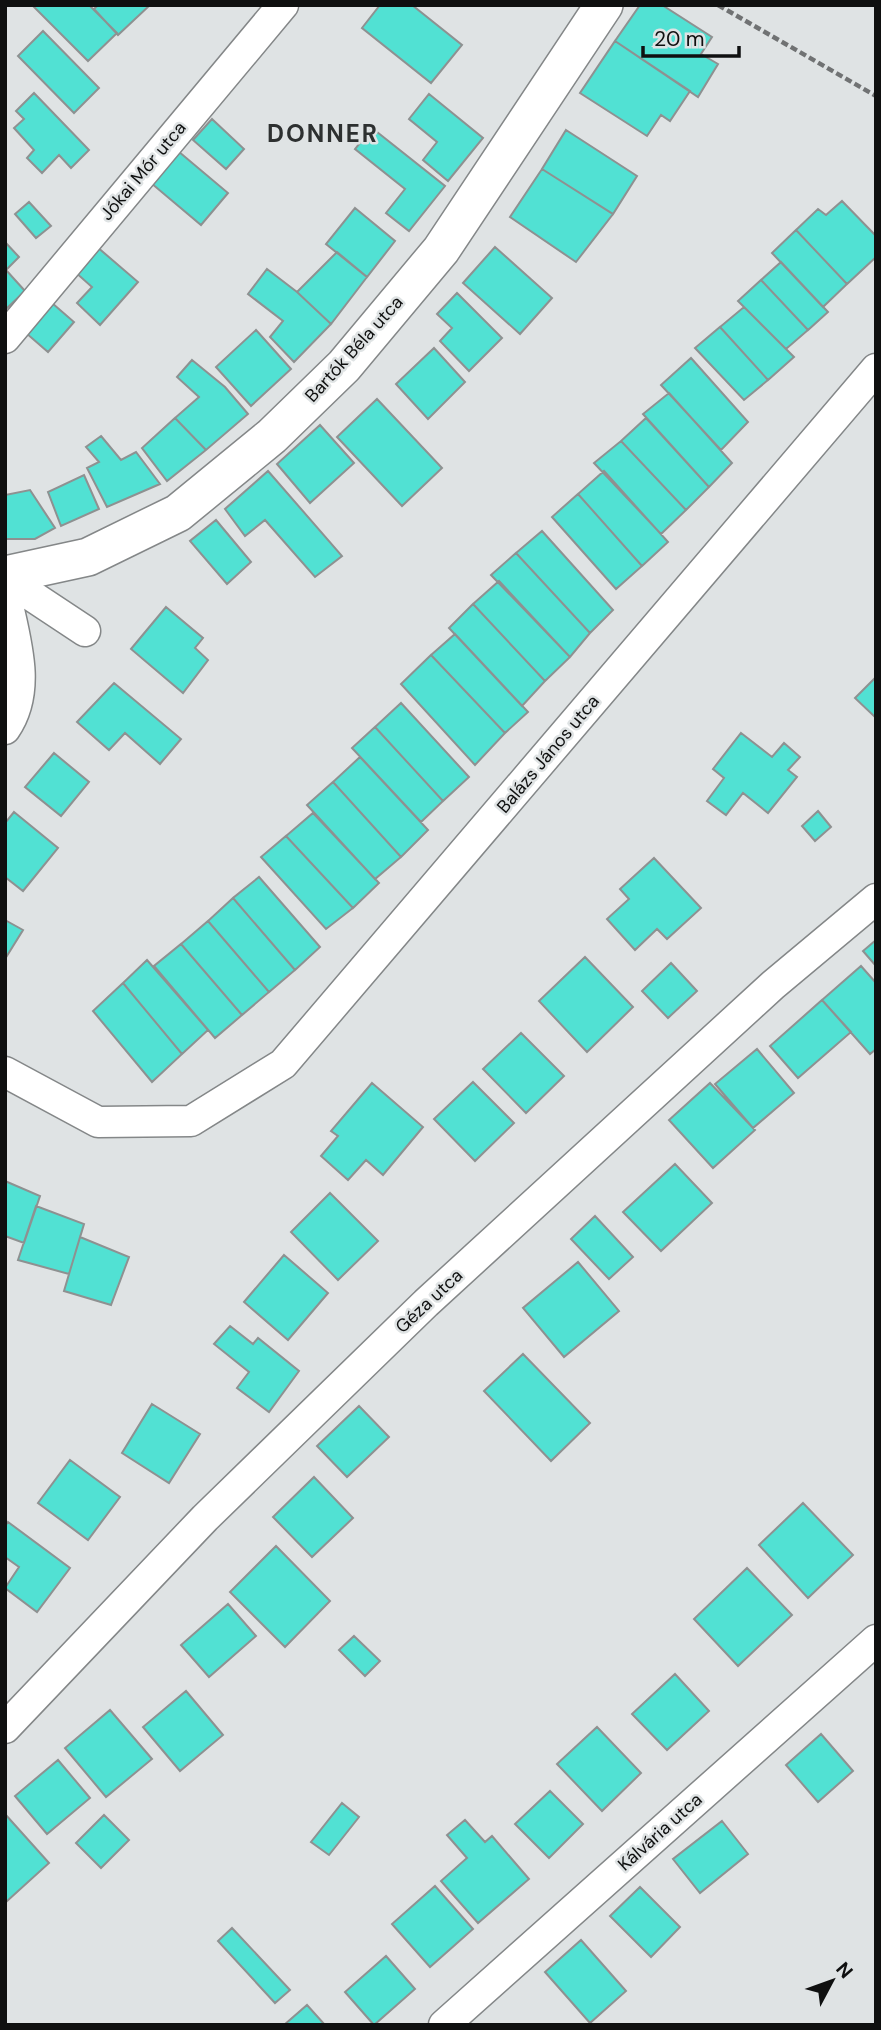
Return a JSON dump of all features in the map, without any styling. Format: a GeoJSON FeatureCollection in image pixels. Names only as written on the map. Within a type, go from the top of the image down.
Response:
{"type":"FeatureCollection","features":[{"type":"Feature","properties":{"kind":"street","name":"Jókai Mór utca"},"geometry":{"type":"LineString","coordinates":[[5,338],[283,5]]}},
{"type":"Feature","properties":{"kind":"street","name":"Bartók Béla utca"},"geometry":{"type":"LineString","coordinates":[[5,576],[88,557],[177,513],[272,436],[344,366],[441,250],[604,5]]}},
{"type":"Feature","properties":{"kind":"street","name":"Balázs János utca"},"geometry":{"type":"LineString","coordinates":[[5,1072],[98,1122],[191,1121],[284,1064],[876,369]]}},
{"type":"Feature","properties":{"kind":"street"},"geometry":{"type":"LineString","coordinates":[[5,576],[85,631]]}},
{"type":"Feature","properties":{"kind":"street"},"geometry":{"type":"LineString","coordinates":[[5,592],[20,663],[20,688],[14,717],[5,729]]}},
{"type":"Feature","properties":{"kind":"street","name":"Géza utca"},"geometry":{"type":"LineString","coordinates":[[5,1728],[205,1518],[426,1303],[772,985],[876,899]]}},
{"type":"Feature","properties":{"kind":"street","name":"Kálvária utca"},"geometry":{"type":"LineString","coordinates":[[444,2025],[876,1640]]}},
{"type":"Feature","properties":{"kind":"path"},"geometry":{"type":"LineString","coordinates":[[718,5],[876,96]]}},
{"type":"Feature","properties":{"kind":"building"},"geometry":{"type":"Polygon","coordinates":[[[89,5],[117,33],[88,61],[34,7],[89,5]]]}},
{"type":"Feature","properties":{"kind":"building"},"geometry":{"type":"Polygon","coordinates":[[[98,5],[150,5],[118,35],[94,9],[98,5]]]}},
{"type":"Feature","properties":{"kind":"building"},"geometry":{"type":"Polygon","coordinates":[[[380,5],[412,5],[462,45],[431,83],[362,28],[380,5]]]}},
{"type":"Feature","properties":{"kind":"building"},"geometry":{"type":"Polygon","coordinates":[[[640,5],[662,5],[712,37],[701,54],[718,64],[698,97],[615,41],[640,5]]]}},
{"type":"Feature","properties":{"kind":"building"},"geometry":{"type":"Polygon","coordinates":[[[43,31],[99,88],[74,113],[18,56],[43,31]]]}},
{"type":"Feature","properties":{"kind":"building"},"geometry":{"type":"Polygon","coordinates":[[[615,41],[690,91],[670,121],[661,115],[647,136],[580,93],[615,41]]]}},
{"type":"Feature","properties":{"kind":"building"},"geometry":{"type":"Polygon","coordinates":[[[34,93],[89,150],[71,168],[59,155],[42,173],[27,158],[34,150],[14,128],[24,119],[16,111],[34,93]]]}},
{"type":"Feature","properties":{"kind":"building"},"geometry":{"type":"Polygon","coordinates":[[[429,94],[483,138],[448,181],[423,160],[437,142],[409,119],[429,94]]]}},
{"type":"Feature","properties":{"kind":"building"},"geometry":{"type":"Polygon","coordinates":[[[212,119],[244,149],[226,169],[193,140],[212,119]]]}},
{"type":"Feature","properties":{"kind":"building"},"geometry":{"type":"Polygon","coordinates":[[[372,128],[445,186],[409,231],[386,213],[405,189],[355,149],[372,128]]]}},
{"type":"Feature","properties":{"kind":"building"},"geometry":{"type":"Polygon","coordinates":[[[566,130],[637,176],[613,214],[542,169],[566,130]]]}},
{"type":"Feature","properties":{"kind":"building"},"geometry":{"type":"Polygon","coordinates":[[[172,146],[228,193],[201,225],[145,178],[172,146]]]}},
{"type":"Feature","properties":{"kind":"building"},"geometry":{"type":"Polygon","coordinates":[[[542,169],[613,214],[576,262],[510,217],[542,169]]]}},
{"type":"Feature","properties":{"kind":"building"},"geometry":{"type":"Polygon","coordinates":[[[842,201],[876,236],[876,257],[847,284],[796,230],[818,209],[826,215],[842,201]]]}},
{"type":"Feature","properties":{"kind":"building"},"geometry":{"type":"Polygon","coordinates":[[[29,202],[51,226],[36,238],[15,214],[29,202]]]}},
{"type":"Feature","properties":{"kind":"building"},"geometry":{"type":"Polygon","coordinates":[[[355,208],[395,241],[367,277],[326,244],[355,208]]]}},
{"type":"Feature","properties":{"kind":"building"},"geometry":{"type":"Polygon","coordinates":[[[796,230],[847,284],[823,307],[772,253],[796,230]]]}},
{"type":"Feature","properties":{"kind":"building"},"geometry":{"type":"Polygon","coordinates":[[[5,242],[19,257],[6,270],[5,269],[5,242]]]}},
{"type":"Feature","properties":{"kind":"building"},"geometry":{"type":"Polygon","coordinates":[[[96,246],[138,282],[100,325],[77,303],[92,287],[74,271],[96,246]]]}},
{"type":"Feature","properties":{"kind":"building"},"geometry":{"type":"Polygon","coordinates":[[[495,247],[552,298],[520,334],[463,283],[495,247]]]}},
{"type":"Feature","properties":{"kind":"building"},"geometry":{"type":"Polygon","coordinates":[[[337,252],[367,277],[331,324],[297,292],[337,252]]]}},
{"type":"Feature","properties":{"kind":"building"},"geometry":{"type":"Polygon","coordinates":[[[781,262],[828,312],[808,330],[761,280],[781,262]]]}},
{"type":"Feature","properties":{"kind":"building"},"geometry":{"type":"Polygon","coordinates":[[[267,269],[297,292],[331,324],[294,362],[270,337],[283,321],[248,294],[267,269]]]}},
{"type":"Feature","properties":{"kind":"building"},"geometry":{"type":"Polygon","coordinates":[[[5,270],[25,291],[5,310],[5,270]]]}},
{"type":"Feature","properties":{"kind":"building"},"geometry":{"type":"Polygon","coordinates":[[[761,280],[808,330],[786,349],[738,301],[761,280]]]}},
{"type":"Feature","properties":{"kind":"building"},"geometry":{"type":"Polygon","coordinates":[[[457,293],[502,338],[469,371],[440,341],[452,328],[437,314],[457,293]]]}},
{"type":"Feature","properties":{"kind":"building"},"geometry":{"type":"Polygon","coordinates":[[[52,303],[74,322],[48,352],[26,333],[52,303]]]}},
{"type":"Feature","properties":{"kind":"building"},"geometry":{"type":"Polygon","coordinates":[[[744,307],[794,357],[768,380],[720,327],[744,307]]]}},
{"type":"Feature","properties":{"kind":"building"},"geometry":{"type":"Polygon","coordinates":[[[720,327],[768,380],[744,400],[695,348],[720,327]]]}},
{"type":"Feature","properties":{"kind":"building"},"geometry":{"type":"Polygon","coordinates":[[[256,330],[291,369],[251,406],[216,367],[256,330]]]}},
{"type":"Feature","properties":{"kind":"building"},"geometry":{"type":"Polygon","coordinates":[[[434,348],[465,382],[428,419],[396,384],[434,348]]]}},
{"type":"Feature","properties":{"kind":"building"},"geometry":{"type":"Polygon","coordinates":[[[691,358],[748,422],[721,450],[661,385],[691,358]]]}},
{"type":"Feature","properties":{"kind":"building"},"geometry":{"type":"Polygon","coordinates":[[[192,360],[225,387],[248,414],[206,450],[175,418],[199,397],[177,377],[192,360]]]}},
{"type":"Feature","properties":{"kind":"building"},"geometry":{"type":"Polygon","coordinates":[[[669,393],[732,463],[709,487],[643,414],[669,393]]]}},
{"type":"Feature","properties":{"kind":"building"},"geometry":{"type":"Polygon","coordinates":[[[377,399],[442,468],[402,506],[337,437],[377,399]]]}},
{"type":"Feature","properties":{"kind":"building"},"geometry":{"type":"Polygon","coordinates":[[[175,418],[206,450],[167,481],[142,448],[175,418]]]}},
{"type":"Feature","properties":{"kind":"building"},"geometry":{"type":"Polygon","coordinates":[[[646,418],[709,487],[686,510],[621,441],[646,418]]]}},
{"type":"Feature","properties":{"kind":"building"},"geometry":{"type":"Polygon","coordinates":[[[320,425],[354,463],[310,503],[277,464],[320,425]]]}},
{"type":"Feature","properties":{"kind":"building"},"geometry":{"type":"Polygon","coordinates":[[[101,436],[121,460],[136,452],[160,484],[107,507],[87,468],[99,462],[86,447],[101,436]]]}},
{"type":"Feature","properties":{"kind":"building"},"geometry":{"type":"Polygon","coordinates":[[[621,441],[686,510],[661,534],[594,463],[621,441]]]}},
{"type":"Feature","properties":{"kind":"building"},"geometry":{"type":"Polygon","coordinates":[[[268,471],[342,556],[315,577],[265,520],[245,536],[225,509],[268,471]]]}},
{"type":"Feature","properties":{"kind":"building"},"geometry":{"type":"Polygon","coordinates":[[[604,471],[668,542],[642,566],[578,494],[604,471]]]}},
{"type":"Feature","properties":{"kind":"building"},"geometry":{"type":"Polygon","coordinates":[[[84,475],[99,509],[61,526],[48,492],[84,475]]]}},
{"type":"Feature","properties":{"kind":"building"},"geometry":{"type":"Polygon","coordinates":[[[30,490],[55,528],[35,539],[5,539],[5,495],[30,490]]]}},
{"type":"Feature","properties":{"kind":"building"},"geometry":{"type":"Polygon","coordinates":[[[578,494],[642,566],[616,589],[552,517],[578,494]]]}},
{"type":"Feature","properties":{"kind":"building"},"geometry":{"type":"Polygon","coordinates":[[[216,520],[251,562],[227,584],[190,541],[216,520]]]}},
{"type":"Feature","properties":{"kind":"building"},"geometry":{"type":"Polygon","coordinates":[[[542,531],[613,610],[590,633],[516,553],[542,531]]]}},
{"type":"Feature","properties":{"kind":"building"},"geometry":{"type":"Polygon","coordinates":[[[516,553],[590,633],[570,657],[491,575],[516,553]]]}},
{"type":"Feature","properties":{"kind":"building"},"geometry":{"type":"Polygon","coordinates":[[[499,581],[570,657],[545,681],[473,604],[499,581]]]}},
{"type":"Feature","properties":{"kind":"building"},"geometry":{"type":"Polygon","coordinates":[[[473,604],[545,681],[522,706],[449,628],[473,604]]]}},
{"type":"Feature","properties":{"kind":"building"},"geometry":{"type":"Polygon","coordinates":[[[166,607],[203,638],[195,648],[208,660],[183,693],[131,649],[166,607]]]}},
{"type":"Feature","properties":{"kind":"building"},"geometry":{"type":"Polygon","coordinates":[[[455,634],[528,712],[505,733],[431,655],[455,634]]]}},
{"type":"Feature","properties":{"kind":"building"},"geometry":{"type":"Polygon","coordinates":[[[431,655],[505,733],[475,765],[401,684],[431,655]]]}},
{"type":"Feature","properties":{"kind":"building"},"geometry":{"type":"Polygon","coordinates":[[[876,677],[876,718],[855,698],[876,677]]]}},
{"type":"Feature","properties":{"kind":"building"},"geometry":{"type":"Polygon","coordinates":[[[114,683],[181,739],[160,764],[125,733],[109,750],[77,722],[114,683]]]}},
{"type":"Feature","properties":{"kind":"building"},"geometry":{"type":"Polygon","coordinates":[[[401,703],[469,777],[443,801],[375,727],[401,703]]]}},
{"type":"Feature","properties":{"kind":"building"},"geometry":{"type":"Polygon","coordinates":[[[375,727],[443,801],[421,822],[352,748],[375,727]]]}},
{"type":"Feature","properties":{"kind":"building"},"geometry":{"type":"Polygon","coordinates":[[[741,733],[772,757],[784,743],[800,757],[788,770],[797,777],[768,813],[743,793],[726,815],[707,801],[724,778],[713,769],[741,733]]]}},
{"type":"Feature","properties":{"kind":"building"},"geometry":{"type":"Polygon","coordinates":[[[54,753],[89,782],[61,816],[25,787],[54,753]]]}},
{"type":"Feature","properties":{"kind":"building"},"geometry":{"type":"Polygon","coordinates":[[[360,757],[428,830],[401,857],[333,782],[360,757]]]}},
{"type":"Feature","properties":{"kind":"building"},"geometry":{"type":"Polygon","coordinates":[[[333,782],[401,857],[375,879],[307,805],[333,782]]]}},
{"type":"Feature","properties":{"kind":"building"},"geometry":{"type":"Polygon","coordinates":[[[818,811],[831,827],[815,841],[802,826],[818,811]]]}},
{"type":"Feature","properties":{"kind":"building"},"geometry":{"type":"Polygon","coordinates":[[[14,812],[58,848],[23,891],[5,877],[5,823],[14,812]]]}},
{"type":"Feature","properties":{"kind":"building"},"geometry":{"type":"Polygon","coordinates":[[[313,813],[379,883],[353,908],[286,836],[313,813]]]}},
{"type":"Feature","properties":{"kind":"building"},"geometry":{"type":"Polygon","coordinates":[[[286,836],[353,908],[326,929],[261,857],[286,836]]]}},
{"type":"Feature","properties":{"kind":"building"},"geometry":{"type":"Polygon","coordinates":[[[654,858],[701,908],[667,939],[657,929],[635,950],[607,919],[629,899],[620,889],[654,858]]]}},
{"type":"Feature","properties":{"kind":"building"},"geometry":{"type":"Polygon","coordinates":[[[259,877],[320,947],[295,970],[233,898],[259,877]]]}},
{"type":"Feature","properties":{"kind":"building"},"geometry":{"type":"Polygon","coordinates":[[[233,898],[295,970],[269,992],[208,921],[233,898]]]}},
{"type":"Feature","properties":{"kind":"building"},"geometry":{"type":"Polygon","coordinates":[[[5,920],[23,930],[5,959],[5,920]]]}},
{"type":"Feature","properties":{"kind":"building"},"geometry":{"type":"Polygon","coordinates":[[[208,921],[269,992],[242,1015],[181,944],[208,921]]]}},
{"type":"Feature","properties":{"kind":"building"},"geometry":{"type":"Polygon","coordinates":[[[876,940],[876,966],[863,951],[876,940]]]}},
{"type":"Feature","properties":{"kind":"building"},"geometry":{"type":"Polygon","coordinates":[[[181,944],[242,1015],[215,1038],[154,966],[181,944]]]}},
{"type":"Feature","properties":{"kind":"building"},"geometry":{"type":"Polygon","coordinates":[[[585,957],[633,1007],[587,1052],[539,1001],[585,957]]]}},
{"type":"Feature","properties":{"kind":"building"},"geometry":{"type":"Polygon","coordinates":[[[147,960],[208,1030],[182,1054],[123,983],[147,960]]]}},
{"type":"Feature","properties":{"kind":"building"},"geometry":{"type":"Polygon","coordinates":[[[671,963],[697,991],[668,1018],[642,991],[671,963]]]}},
{"type":"Feature","properties":{"kind":"building"},"geometry":{"type":"Polygon","coordinates":[[[861,966],[876,983],[876,1049],[870,1054],[822,1000],[861,966]]]}},
{"type":"Feature","properties":{"kind":"building"},"geometry":{"type":"Polygon","coordinates":[[[123,983],[182,1054],[152,1082],[93,1011],[123,983]]]}},
{"type":"Feature","properties":{"kind":"building"},"geometry":{"type":"Polygon","coordinates":[[[822,1000],[851,1032],[798,1078],[770,1046],[822,1000]]]}},
{"type":"Feature","properties":{"kind":"building"},"geometry":{"type":"Polygon","coordinates":[[[521,1033],[564,1076],[526,1113],[483,1069],[521,1033]]]}},
{"type":"Feature","properties":{"kind":"building"},"geometry":{"type":"Polygon","coordinates":[[[757,1049],[794,1093],[753,1128],[715,1084],[757,1049]]]}},
{"type":"Feature","properties":{"kind":"building"},"geometry":{"type":"Polygon","coordinates":[[[473,1082],[514,1123],[475,1161],[434,1119],[473,1082]]]}},
{"type":"Feature","properties":{"kind":"building"},"geometry":{"type":"Polygon","coordinates":[[[372,1083],[423,1127],[383,1175],[366,1160],[348,1180],[321,1156],[338,1136],[331,1131],[372,1083]]]}},
{"type":"Feature","properties":{"kind":"building"},"geometry":{"type":"Polygon","coordinates":[[[710,1083],[755,1130],[713,1168],[669,1120],[710,1083]]]}},
{"type":"Feature","properties":{"kind":"building"},"geometry":{"type":"Polygon","coordinates":[[[675,1164],[712,1203],[661,1251],[623,1212],[675,1164]]]}},
{"type":"Feature","properties":{"kind":"building"},"geometry":{"type":"Polygon","coordinates":[[[5,1181],[40,1196],[24,1243],[5,1236],[5,1181]]]}},
{"type":"Feature","properties":{"kind":"building"},"geometry":{"type":"Polygon","coordinates":[[[330,1193],[378,1241],[338,1280],[291,1232],[330,1193]]]}},
{"type":"Feature","properties":{"kind":"building"},"geometry":{"type":"Polygon","coordinates":[[[36,1206],[84,1224],[69,1274],[18,1260],[36,1206]]]}},
{"type":"Feature","properties":{"kind":"building"},"geometry":{"type":"Polygon","coordinates":[[[595,1216],[633,1257],[609,1279],[571,1239],[595,1216]]]}},
{"type":"Feature","properties":{"kind":"building"},"geometry":{"type":"Polygon","coordinates":[[[80,1237],[129,1257],[111,1305],[64,1291],[80,1237]]]}},
{"type":"Feature","properties":{"kind":"building"},"geometry":{"type":"Polygon","coordinates":[[[284,1255],[328,1293],[288,1340],[244,1302],[284,1255]]]}},
{"type":"Feature","properties":{"kind":"building"},"geometry":{"type":"Polygon","coordinates":[[[578,1262],[619,1311],[564,1357],[523,1308],[578,1262]]]}},
{"type":"Feature","properties":{"kind":"building"},"geometry":{"type":"Polygon","coordinates":[[[230,1326],[253,1344],[258,1338],[299,1371],[269,1412],[237,1388],[249,1372],[214,1344],[230,1326]]]}},
{"type":"Feature","properties":{"kind":"building"},"geometry":{"type":"Polygon","coordinates":[[[523,1354],[590,1423],[551,1461],[484,1391],[523,1354]]]}},
{"type":"Feature","properties":{"kind":"building"},"geometry":{"type":"Polygon","coordinates":[[[152,1404],[200,1434],[169,1483],[122,1453],[152,1404]]]}},
{"type":"Feature","properties":{"kind":"building"},"geometry":{"type":"Polygon","coordinates":[[[359,1406],[389,1437],[347,1477],[317,1446],[359,1406]]]}},
{"type":"Feature","properties":{"kind":"building"},"geometry":{"type":"Polygon","coordinates":[[[70,1460],[120,1497],[88,1540],[38,1503],[70,1460]]]}},
{"type":"Feature","properties":{"kind":"building"},"geometry":{"type":"Polygon","coordinates":[[[314,1477],[353,1518],[312,1557],[273,1517],[314,1477]]]}},
{"type":"Feature","properties":{"kind":"building"},"geometry":{"type":"Polygon","coordinates":[[[803,1503],[853,1555],[808,1598],[759,1545],[803,1503]]]}},
{"type":"Feature","properties":{"kind":"building"},"geometry":{"type":"Polygon","coordinates":[[[8,1522],[70,1568],[37,1612],[5,1588],[19,1567],[5,1557],[5,1526],[8,1522]]]}},
{"type":"Feature","properties":{"kind":"building"},"geometry":{"type":"Polygon","coordinates":[[[276,1546],[330,1601],[285,1647],[230,1592],[276,1546]]]}},
{"type":"Feature","properties":{"kind":"building"},"geometry":{"type":"Polygon","coordinates":[[[747,1568],[792,1615],[738,1666],[694,1619],[747,1568]]]}},
{"type":"Feature","properties":{"kind":"building"},"geometry":{"type":"Polygon","coordinates":[[[228,1604],[256,1636],[209,1677],[181,1645],[228,1604]]]}},
{"type":"Feature","properties":{"kind":"building"},"geometry":{"type":"Polygon","coordinates":[[[354,1636],[380,1661],[365,1676],[339,1650],[354,1636]]]}},
{"type":"Feature","properties":{"kind":"building"},"geometry":{"type":"Polygon","coordinates":[[[675,1674],[709,1711],[667,1750],[632,1714],[675,1674]]]}},
{"type":"Feature","properties":{"kind":"building"},"geometry":{"type":"Polygon","coordinates":[[[186,1691],[223,1735],[180,1771],[143,1727],[186,1691]]]}},
{"type":"Feature","properties":{"kind":"building"},"geometry":{"type":"Polygon","coordinates":[[[110,1710],[152,1759],[106,1797],[65,1748],[110,1710]]]}},
{"type":"Feature","properties":{"kind":"building"},"geometry":{"type":"Polygon","coordinates":[[[597,1727],[641,1773],[602,1811],[557,1764],[597,1727]]]}},
{"type":"Feature","properties":{"kind":"building"},"geometry":{"type":"Polygon","coordinates":[[[821,1734],[853,1771],[818,1802],[786,1765],[821,1734]]]}},
{"type":"Feature","properties":{"kind":"building"},"geometry":{"type":"Polygon","coordinates":[[[58,1760],[90,1798],[47,1834],[15,1796],[58,1760]]]}},
{"type":"Feature","properties":{"kind":"building"},"geometry":{"type":"Polygon","coordinates":[[[550,1791],[583,1824],[549,1858],[515,1824],[550,1791]]]}},
{"type":"Feature","properties":{"kind":"building"},"geometry":{"type":"Polygon","coordinates":[[[342,1803],[359,1817],[329,1855],[311,1842],[342,1803]]]}},
{"type":"Feature","properties":{"kind":"building"},"geometry":{"type":"Polygon","coordinates":[[[5,1814],[49,1863],[6,1902],[5,1902],[5,1814]]]}},
{"type":"Feature","properties":{"kind":"building"},"geometry":{"type":"Polygon","coordinates":[[[104,1815],[129,1840],[101,1868],[76,1843],[104,1815]]]}},
{"type":"Feature","properties":{"kind":"building"},"geometry":{"type":"Polygon","coordinates":[[[465,1820],[485,1842],[492,1836],[529,1879],[478,1923],[441,1881],[467,1858],[447,1835],[465,1820]]]}},
{"type":"Feature","properties":{"kind":"building"},"geometry":{"type":"Polygon","coordinates":[[[722,1821],[748,1854],[700,1893],[673,1859],[722,1821]]]}},
{"type":"Feature","properties":{"kind":"building"},"geometry":{"type":"Polygon","coordinates":[[[435,1886],[473,1929],[430,1967],[392,1924],[435,1886]]]}},
{"type":"Feature","properties":{"kind":"building"},"geometry":{"type":"Polygon","coordinates":[[[640,1887],[680,1927],[651,1957],[610,1916],[640,1887]]]}},
{"type":"Feature","properties":{"kind":"building"},"geometry":{"type":"Polygon","coordinates":[[[232,1928],[290,1990],[275,2003],[218,1941],[232,1928]]]}},
{"type":"Feature","properties":{"kind":"building"},"geometry":{"type":"Polygon","coordinates":[[[581,1940],[626,1991],[590,2023],[545,1972],[581,1940]]]}},
{"type":"Feature","properties":{"kind":"building"},"geometry":{"type":"Polygon","coordinates":[[[386,1956],[415,1989],[374,2025],[345,1992],[386,1956]]]}},
{"type":"Feature","properties":{"kind":"building"},"geometry":{"type":"Polygon","coordinates":[[[307,2005],[325,2025],[284,2025],[307,2005]]]}},
{"type":"Feature","properties":{"kind":"district","name":"DONNER"},"geometry":{"type":"Point","coordinates":[323,133]}}]}
